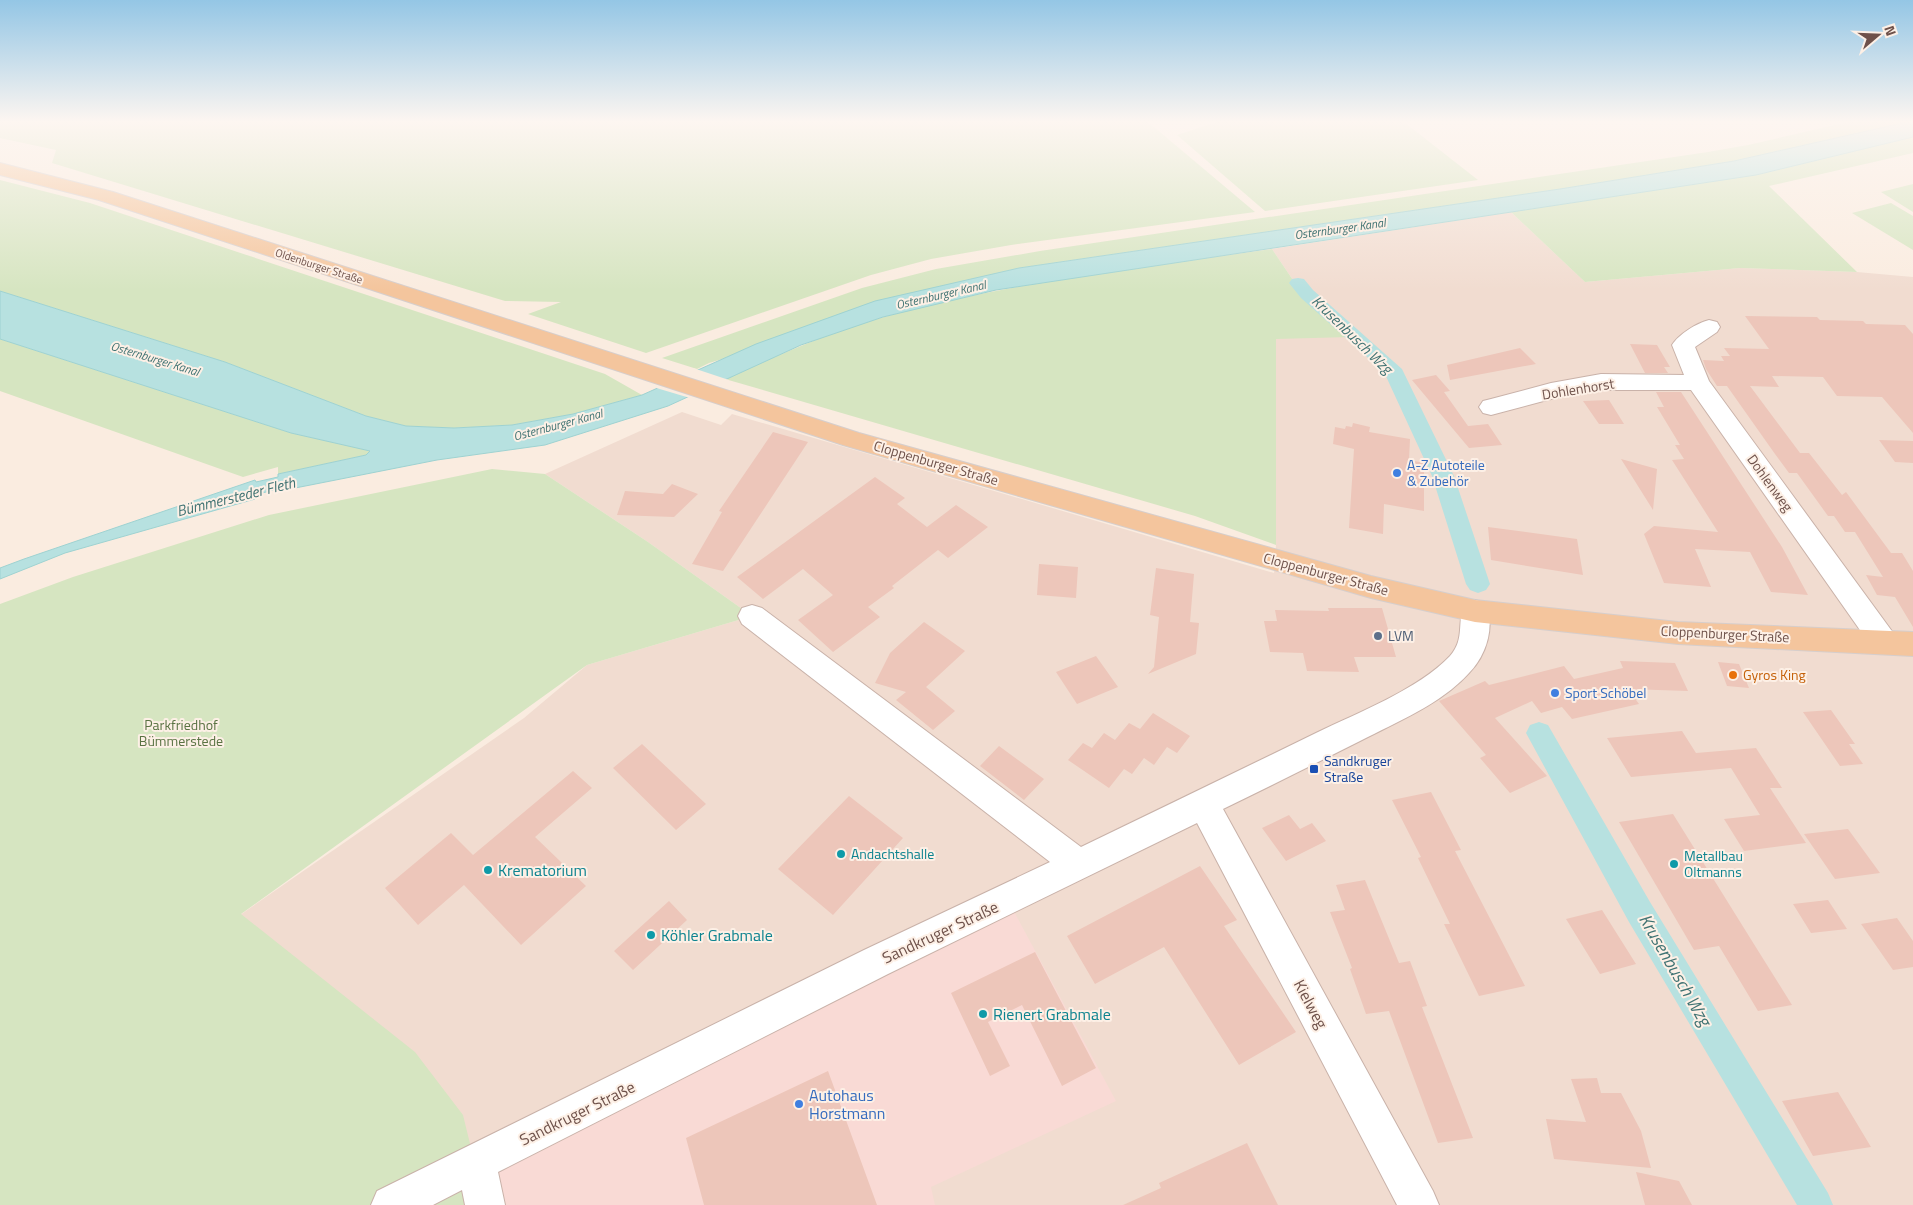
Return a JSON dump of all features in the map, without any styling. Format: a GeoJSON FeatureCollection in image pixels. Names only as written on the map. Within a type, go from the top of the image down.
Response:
{"type":"FeatureCollection","features":[{"type":"Feature","properties":{"kind":"main road","name":"Oldenburger Straße"},"geometry":{"type":"LineString","coordinates":[[36,178],[106,196],[756,408]]}},
{"type":"Feature","properties":{"kind":"main road","name":"Cloppenburger Straße"},"geometry":{"type":"LineString","coordinates":[[756,408],[869,444],[1282,563],[1372,587],[1475,611],[1678,633],[1913,644]]}},
{"type":"Feature","properties":{"kind":"street","name":"Dohlenweg"},"geometry":{"type":"LineString","coordinates":[[1709,327],[1683,345],[1698,383],[1884,642]]}},
{"type":"Feature","properties":{"kind":"street","name":"Dohlenhorst"},"geometry":{"type":"LineString","coordinates":[[1490,407],[1551,391],[1601,382],[1698,383]]}},
{"type":"Feature","properties":{"kind":"street","name":"Sandkruger Straße"},"geometry":{"type":"LineString","coordinates":[[390,1205],[876,962],[1079,866],[1385,714],[1449,676],[1460,665],[1472,646],[1475,637],[1475,611]]}},
{"type":"Feature","properties":{"kind":"street"},"geometry":{"type":"LineString","coordinates":[[752,616],[1079,866]]}},
{"type":"Feature","properties":{"kind":"street","name":"Kielweg"},"geometry":{"type":"LineString","coordinates":[[1203,803],[1419,1205]]}},
{"type":"Feature","properties":{"kind":"street"},"geometry":{"type":"LineString","coordinates":[[477,1162],[485,1205]]}},
{"type":"Feature","properties":{"kind":"shaded area"},"geometry":{"type":"Polygon","coordinates":[[[1511,212],[1585,282],[1740,268],[1857,272],[1913,277],[1913,1205],[391,1205],[240,915],[524,718],[587,665],[752,616],[648,542],[545,474],[682,412],[721,425],[732,414],[1274,573],[1276,545],[1276,338],[1350,336],[1299,289],[1272,249],[1511,212]]]}},
{"type":"Feature","properties":{"kind":"shaded area"},"geometry":{"type":"Polygon","coordinates":[[[1011,906],[1116,1101],[931,1187],[935,1205],[486,1205],[477,1162],[1011,906]]]}},
{"type":"Feature","properties":{"kind":"green space"},"geometry":{"type":"Polygon","coordinates":[[[102,178],[1215,178],[1255,212],[1011,245],[931,259],[871,275],[646,353],[528,314],[561,302],[505,301],[102,178]]]}},
{"type":"Feature","properties":{"kind":"green space"},"geometry":{"type":"Polygon","coordinates":[[[1227,178],[1476,178],[1478,180],[1265,211],[1227,178]]]}},
{"type":"Feature","properties":{"kind":"green space"},"geometry":{"type":"Polygon","coordinates":[[[1531,178],[1627,178],[1019,268],[709,363],[697,369],[662,358],[862,288],[936,269],[1040,251],[1531,178]]]}},
{"type":"Feature","properties":{"kind":"green space"},"geometry":{"type":"Polygon","coordinates":[[[1735,178],[1803,178],[1769,186],[1857,272],[1740,268],[1585,282],[1511,212],[1735,178]]]}},
{"type":"Feature","properties":{"kind":"green space"},"geometry":{"type":"Polygon","coordinates":[[[0,180],[90,203],[605,374],[642,395],[573,414],[512,425],[454,428],[406,426],[366,416],[225,362],[0,291],[0,180]]]}},
{"type":"Feature","properties":{"kind":"green space"},"geometry":{"type":"Polygon","coordinates":[[[1913,184],[1913,212],[1881,192],[1913,184]]]}},
{"type":"Feature","properties":{"kind":"green space"},"geometry":{"type":"Polygon","coordinates":[[[1891,203],[1913,216],[1913,250],[1852,213],[1891,203]]]}},
{"type":"Feature","properties":{"kind":"green space"},"geometry":{"type":"Polygon","coordinates":[[[1272,249],[1299,289],[1350,337],[1276,339],[1276,545],[1195,516],[725,379],[843,330],[932,305],[980,294],[1077,277],[1272,249]]]}},
{"type":"Feature","properties":{"kind":"green space"},"geometry":{"type":"Polygon","coordinates":[[[0,339],[291,433],[371,451],[366,455],[278,474],[278,467],[243,477],[0,391],[0,339]]]}},
{"type":"Feature","properties":{"kind":"green space","name":"Parkfriedhof Bümmerstede"},"geometry":{"type":"Polygon","coordinates":[[[492,469],[545,474],[648,542],[752,616],[587,665],[241,914],[415,1052],[463,1115],[474,1160],[477,1162],[485,1205],[0,1205],[0,604],[73,577],[269,515],[492,469]]]}},
{"type":"Feature","properties":{"kind":"water"},"geometry":{"type":"Polygon","coordinates":[[[1627,178],[1735,178],[996,290],[883,317],[801,345],[668,406],[545,445],[437,460],[280,491],[277,489],[255,495],[255,499],[65,553],[0,579],[0,568],[24,559],[255,480],[256,482],[278,477],[278,474],[366,455],[370,451],[291,433],[0,339],[0,291],[225,362],[366,416],[406,426],[454,428],[512,425],[573,414],[642,395],[756,344],[875,301],[1019,268],[1627,178]]]}},
{"type":"Feature","properties":{"kind":"pier"},"geometry":{"type":"Polygon","coordinates":[[[693,368],[729,380],[690,398],[653,387],[693,368]]]}},
{"type":"Feature","properties":{"kind":"building"},"geometry":{"type":"Polygon","coordinates":[[[1745,316],[1817,317],[1820,320],[1863,321],[1866,324],[1905,325],[1913,334],[1913,433],[1882,397],[1837,396],[1823,377],[1772,376],[1779,387],[1750,386],[1800,453],[1809,453],[1842,495],[1846,492],[1891,553],[1902,553],[1913,571],[1913,627],[1895,597],[1877,595],[1866,575],[1883,577],[1855,532],[1845,532],[1834,516],[1828,516],[1797,473],[1789,473],[1727,386],[1717,386],[1706,369],[1703,360],[1724,361],[1721,356],[1730,356],[1724,348],[1769,349],[1745,316]]]}},
{"type":"Feature","properties":{"kind":"building"},"geometry":{"type":"Polygon","coordinates":[[[1630,344],[1657,345],[1670,367],[1664,367],[1668,373],[1645,373],[1630,344]]]}},
{"type":"Feature","properties":{"kind":"building"},"geometry":{"type":"Polygon","coordinates":[[[1520,348],[1536,364],[1450,380],[1447,365],[1520,348]]]}},
{"type":"Feature","properties":{"kind":"building"},"geometry":{"type":"Polygon","coordinates":[[[1436,375],[1450,391],[1444,392],[1468,426],[1488,424],[1502,445],[1469,448],[1412,380],[1436,375]]]}},
{"type":"Feature","properties":{"kind":"building"},"geometry":{"type":"Polygon","coordinates":[[[1656,392],[1681,392],[1782,547],[1808,595],[1771,592],[1750,552],[1695,549],[1711,587],[1664,583],[1644,534],[1654,526],[1718,532],[1672,460],[1684,459],[1675,445],[1680,445],[1657,407],[1664,407],[1656,392]]]}},
{"type":"Feature","properties":{"kind":"building"},"geometry":{"type":"Polygon","coordinates":[[[1609,400],[1624,424],[1599,424],[1583,401],[1609,400]]]}},
{"type":"Feature","properties":{"kind":"building"},"geometry":{"type":"Polygon","coordinates":[[[1353,423],[1370,427],[1369,432],[1410,439],[1409,460],[1424,463],[1424,511],[1384,504],[1383,534],[1349,528],[1354,449],[1333,444],[1335,427],[1345,429],[1346,426],[1352,427],[1353,423]]]}},
{"type":"Feature","properties":{"kind":"building"},"geometry":{"type":"Polygon","coordinates":[[[773,432],[808,442],[723,571],[692,564],[722,512],[719,511],[773,432]]]}},
{"type":"Feature","properties":{"kind":"building"},"geometry":{"type":"Polygon","coordinates":[[[1879,440],[1913,441],[1913,463],[1895,462],[1879,440]]]}},
{"type":"Feature","properties":{"kind":"building"},"geometry":{"type":"Polygon","coordinates":[[[1621,459],[1657,469],[1653,510],[1621,459]]]}},
{"type":"Feature","properties":{"kind":"building"},"geometry":{"type":"Polygon","coordinates":[[[875,477],[905,498],[897,504],[927,527],[956,505],[988,527],[948,558],[938,550],[892,586],[894,588],[868,607],[880,617],[833,652],[798,620],[833,595],[803,569],[763,599],[737,577],[875,477]]]}},
{"type":"Feature","properties":{"kind":"building"},"geometry":{"type":"Polygon","coordinates":[[[672,484],[698,494],[674,517],[617,515],[625,491],[663,494],[672,484]]]}},
{"type":"Feature","properties":{"kind":"building"},"geometry":{"type":"Polygon","coordinates":[[[1488,527],[1577,539],[1583,575],[1491,560],[1488,527]]]}},
{"type":"Feature","properties":{"kind":"building"},"geometry":{"type":"Polygon","coordinates":[[[1039,564],[1078,567],[1076,598],[1037,595],[1039,564]]]}},
{"type":"Feature","properties":{"kind":"building"},"geometry":{"type":"Polygon","coordinates":[[[1156,568],[1194,574],[1190,622],[1199,623],[1196,654],[1148,674],[1154,667],[1159,617],[1150,615],[1156,568]]]}},
{"type":"Feature","properties":{"kind":"building"},"geometry":{"type":"Polygon","coordinates":[[[1328,608],[1382,608],[1396,657],[1354,657],[1359,672],[1307,671],[1303,653],[1270,652],[1264,621],[1277,621],[1275,610],[1329,611],[1328,608]]]}},
{"type":"Feature","properties":{"kind":"building"},"geometry":{"type":"Polygon","coordinates":[[[924,622],[965,651],[926,687],[955,711],[933,730],[896,700],[906,692],[875,683],[890,653],[924,622]]]}},
{"type":"Feature","properties":{"kind":"building"},"geometry":{"type":"Polygon","coordinates":[[[1096,656],[1118,687],[1077,704],[1056,672],[1096,656]]]}},
{"type":"Feature","properties":{"kind":"building"},"geometry":{"type":"Polygon","coordinates":[[[1620,661],[1675,663],[1688,691],[1628,689],[1639,704],[1572,719],[1562,707],[1541,713],[1532,701],[1495,718],[1547,776],[1510,793],[1480,758],[1486,755],[1439,701],[1485,681],[1489,685],[1564,666],[1574,679],[1623,668],[1620,661]]]}},
{"type":"Feature","properties":{"kind":"building","name":"Gyros King"},"geometry":{"type":"Polygon","coordinates":[[[1718,662],[1739,664],[1749,688],[1727,686],[1718,662]]]}},
{"type":"Feature","properties":{"kind":"building"},"geometry":{"type":"Polygon","coordinates":[[[1831,710],[1855,744],[1849,744],[1863,764],[1840,766],[1803,712],[1831,710]]]}},
{"type":"Feature","properties":{"kind":"building"},"geometry":{"type":"Polygon","coordinates":[[[1153,713],[1190,736],[1177,753],[1167,747],[1154,765],[1144,758],[1132,774],[1124,769],[1109,788],[1068,760],[1083,743],[1092,748],[1104,733],[1115,740],[1129,723],[1140,729],[1153,713]]]}},
{"type":"Feature","properties":{"kind":"building"},"geometry":{"type":"Polygon","coordinates":[[[1682,731],[1696,753],[1756,748],[1782,788],[1770,788],[1806,843],[1744,851],[1724,819],[1760,815],[1731,768],[1631,777],[1607,738],[1682,731]]]}},
{"type":"Feature","properties":{"kind":"building"},"geometry":{"type":"Polygon","coordinates":[[[642,744],[706,804],[676,830],[613,768],[642,744]]]}},
{"type":"Feature","properties":{"kind":"building"},"geometry":{"type":"Polygon","coordinates":[[[999,746],[1044,779],[1024,800],[980,766],[999,746]]]}},
{"type":"Feature","properties":{"kind":"building","name":"Krematorium"},"geometry":{"type":"Polygon","coordinates":[[[573,771],[592,788],[535,837],[586,886],[521,945],[464,885],[418,925],[385,888],[451,833],[473,855],[573,771]]]}},
{"type":"Feature","properties":{"kind":"building"},"geometry":{"type":"Polygon","coordinates":[[[1431,792],[1461,850],[1455,851],[1525,986],[1479,996],[1444,924],[1450,924],[1418,858],[1421,857],[1392,800],[1431,792]]]}},
{"type":"Feature","properties":{"kind":"building","name":"Andachtshalle"},"geometry":{"type":"Polygon","coordinates":[[[849,796],[903,838],[833,915],[778,869],[849,796]]]}},
{"type":"Feature","properties":{"kind":"building"},"geometry":{"type":"Polygon","coordinates":[[[1673,814],[1792,1005],[1758,1011],[1719,946],[1694,950],[1619,822],[1673,814]]]}},
{"type":"Feature","properties":{"kind":"building"},"geometry":{"type":"Polygon","coordinates":[[[1289,815],[1300,829],[1312,823],[1326,841],[1286,861],[1262,828],[1289,815]]]}},
{"type":"Feature","properties":{"kind":"building"},"geometry":{"type":"Polygon","coordinates":[[[1848,829],[1880,873],[1835,879],[1804,834],[1848,829]]]}},
{"type":"Feature","properties":{"kind":"building"},"geometry":{"type":"Polygon","coordinates":[[[1200,866],[1237,920],[1224,926],[1296,1032],[1239,1065],[1164,947],[1095,984],[1067,936],[1200,866]]]}},
{"type":"Feature","properties":{"kind":"building"},"geometry":{"type":"Polygon","coordinates":[[[1365,880],[1399,963],[1410,961],[1427,1006],[1422,1007],[1473,1138],[1438,1143],[1389,1011],[1366,1014],[1350,969],[1352,968],[1330,912],[1345,910],[1336,885],[1365,880]]]}},
{"type":"Feature","properties":{"kind":"building"},"geometry":{"type":"Polygon","coordinates":[[[1828,900],[1847,929],[1811,933],[1793,904],[1828,900]]]}},
{"type":"Feature","properties":{"kind":"building","name":"Köhler Grabmale"},"geometry":{"type":"Polygon","coordinates":[[[669,901],[687,920],[633,970],[614,951],[669,901]]]}},
{"type":"Feature","properties":{"kind":"building"},"geometry":{"type":"Polygon","coordinates":[[[1602,910],[1636,964],[1600,974],[1566,919],[1602,910]]]}},
{"type":"Feature","properties":{"kind":"building"},"geometry":{"type":"Polygon","coordinates":[[[1897,918],[1913,941],[1913,967],[1893,970],[1861,924],[1897,918]]]}},
{"type":"Feature","properties":{"kind":"building","name":"Rienert Grabmale"},"geometry":{"type":"Polygon","coordinates":[[[1035,952],[1096,1068],[1062,1086],[1022,1005],[988,1022],[1010,1066],[990,1076],[951,993],[1035,952]]]}},
{"type":"Feature","properties":{"kind":"building","name":"Autohaus Horstmann"},"geometry":{"type":"Polygon","coordinates":[[[828,1071],[877,1205],[704,1205],[686,1138],[828,1071]]]}},
{"type":"Feature","properties":{"kind":"building"},"geometry":{"type":"Polygon","coordinates":[[[1597,1078],[1601,1093],[1621,1093],[1641,1131],[1651,1168],[1554,1159],[1546,1119],[1586,1122],[1571,1079],[1597,1078]]]}},
{"type":"Feature","properties":{"kind":"building"},"geometry":{"type":"Polygon","coordinates":[[[1838,1092],[1871,1147],[1813,1156],[1782,1101],[1838,1092]]]}},
{"type":"Feature","properties":{"kind":"building"},"geometry":{"type":"Polygon","coordinates":[[[1247,1143],[1278,1205],[1123,1205],[1161,1188],[1159,1183],[1247,1143]]]}},
{"type":"Feature","properties":{"kind":"building"},"geometry":{"type":"Polygon","coordinates":[[[1636,1172],[1679,1181],[1692,1205],[1645,1205],[1636,1172]]]}},
{"type":"Feature","properties":{"kind":"waterway","name":"Krusenbusch Wzg"},"geometry":{"type":"LineString","coordinates":[[1298,283],[1307,294],[1392,369],[1443,476],[1478,584]]}},
{"type":"Feature","properties":{"kind":"waterway","name":"Krusenbusch Wzg"},"geometry":{"type":"LineString","coordinates":[[1539,733],[1639,912],[1816,1205]]}},
{"type":"Feature","properties":{"kind":"place","name":"A-Z Autoteile & Zubehör"},"geometry":{"type":"Point","coordinates":[1397,473]}},
{"type":"Feature","properties":{"kind":"place","name":"LVM"},"geometry":{"type":"Point","coordinates":[1378,636]}},
{"type":"Feature","properties":{"kind":"place","name":"Gyros King"},"geometry":{"type":"Point","coordinates":[1733,675]}},
{"type":"Feature","properties":{"kind":"place","name":"Sport Schöbel"},"geometry":{"type":"Point","coordinates":[1555,693]}},
{"type":"Feature","properties":{"kind":"place","name":"Sandkruger Straße"},"geometry":{"type":"Point","coordinates":[1314,769]}},
{"type":"Feature","properties":{"kind":"place","name":"Andachtshalle"},"geometry":{"type":"Point","coordinates":[841,854]}},
{"type":"Feature","properties":{"kind":"place","name":"Metallbau Oltmanns"},"geometry":{"type":"Point","coordinates":[1674,864]}},
{"type":"Feature","properties":{"kind":"place","name":"Krematorium"},"geometry":{"type":"Point","coordinates":[488,870]}},
{"type":"Feature","properties":{"kind":"place","name":"Köhler Grabmale"},"geometry":{"type":"Point","coordinates":[651,935]}},
{"type":"Feature","properties":{"kind":"place","name":"Rienert Grabmale"},"geometry":{"type":"Point","coordinates":[983,1014]}},
{"type":"Feature","properties":{"kind":"place","name":"Autohaus Horstmann"},"geometry":{"type":"Point","coordinates":[799,1104]}},
{"type":"Feature","properties":{"kind":"water label","name":"Osternburger Kanal"},"geometry":{"type":"Point","coordinates":[1340,229]}},
{"type":"Feature","properties":{"kind":"water label","name":"Osternburger Kanal"},"geometry":{"type":"Point","coordinates":[941,295]}},
{"type":"Feature","properties":{"kind":"water label","name":"Osternburger Kanal"},"geometry":{"type":"Point","coordinates":[155,359]}},
{"type":"Feature","properties":{"kind":"water label","name":"Osternburger Kanal"},"geometry":{"type":"Point","coordinates":[558,425]}},
{"type":"Feature","properties":{"kind":"water label","name":"Bümmersteder Fleth"},"geometry":{"type":"Point","coordinates":[236,497]}}]}
